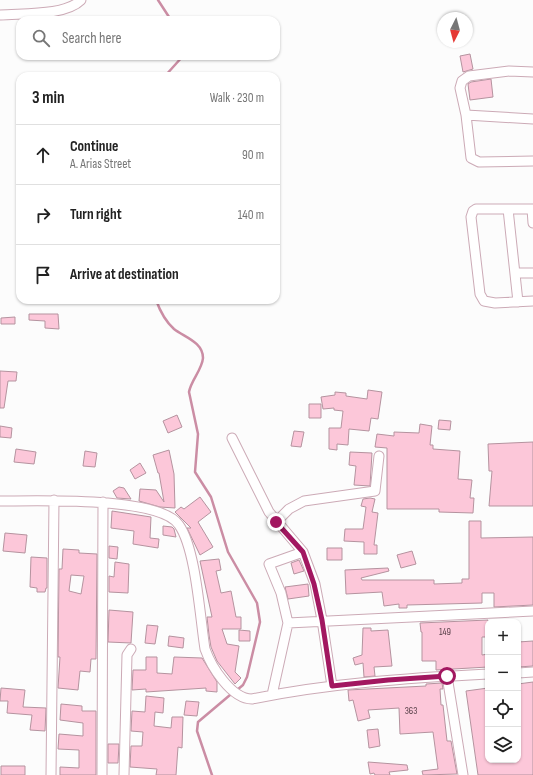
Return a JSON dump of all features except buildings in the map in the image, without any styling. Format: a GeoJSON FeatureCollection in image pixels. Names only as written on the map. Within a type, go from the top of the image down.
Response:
{"type":"FeatureCollection","features":[{"type":"Feature","properties":{"kind":"street"},"geometry":{"type":"LineString","coordinates":[[0,15],[64,10],[76,6],[81,0]]}},
{"type":"Feature","properties":{"kind":"street"},"geometry":{"type":"LineString","coordinates":[[533,72],[509,71],[469,76],[462,81],[460,88],[466,115],[471,158],[479,162],[533,161]]}},
{"type":"Feature","properties":{"kind":"street"},"geometry":{"type":"LineString","coordinates":[[466,115],[533,119]]}},
{"type":"Feature","properties":{"kind":"street"},"geometry":{"type":"LineString","coordinates":[[533,223],[532,209],[476,209],[473,211],[471,217],[480,294],[484,301],[494,303],[533,301]]}},
{"type":"Feature","properties":{"kind":"street"},"geometry":{"type":"LineString","coordinates":[[508,209],[518,302]]}},
{"type":"Feature","properties":{"kind":"street"},"geometry":{"type":"LineString","coordinates":[[516,273],[533,273]]}},
{"type":"Feature","properties":{"kind":"street"},"geometry":{"type":"LineString","coordinates":[[232,438],[276,522],[303,552],[314,584],[322,620],[332,686]]}},
{"type":"Feature","properties":{"kind":"street"},"geometry":{"type":"LineString","coordinates":[[276,522],[290,509],[304,501],[375,492],[379,456]]}},
{"type":"Feature","properties":{"kind":"street"},"geometry":{"type":"LineString","coordinates":[[51,775],[54,500]]}},
{"type":"Feature","properties":{"kind":"street"},"geometry":{"type":"LineString","coordinates":[[0,501],[54,500],[103,502],[157,510],[170,515],[179,524],[190,552],[205,649],[209,660],[238,696],[252,699],[332,686],[388,680],[485,674]]}},
{"type":"Feature","properties":{"kind":"street"},"geometry":{"type":"LineString","coordinates":[[102,775],[103,502]]}},
{"type":"Feature","properties":{"kind":"street"},"geometry":{"type":"LineString","coordinates":[[272,695],[288,623],[281,593],[269,564],[303,552]]}},
{"type":"Feature","properties":{"kind":"street"},"geometry":{"type":"LineString","coordinates":[[288,623],[322,620],[533,611]]}},
{"type":"Feature","properties":{"kind":"street"},"geometry":{"type":"LineString","coordinates":[[124,775],[127,655],[131,649]]}},
{"type":"Feature","properties":{"kind":"street"},"geometry":{"type":"LineString","coordinates":[[521,673],[533,672]]}},
{"type":"Feature","properties":{"kind":"street"},"geometry":{"type":"LineString","coordinates":[[447,676],[463,775]]}},
{"type":"Feature","properties":{"kind":"waterway"},"geometry":{"type":"LineString","coordinates":[[158,0],[168,16]]}},
{"type":"Feature","properties":{"kind":"waterway"},"geometry":{"type":"LineString","coordinates":[[169,72],[179,60]]}},
{"type":"Feature","properties":{"kind":"waterway"},"geometry":{"type":"LineString","coordinates":[[158,304],[168,323],[174,329],[192,340],[202,352],[202,362],[189,392],[198,434],[195,472],[211,497],[228,552],[257,603],[260,622],[247,677],[243,685],[237,690]]}},
{"type":"Feature","properties":{"kind":"waterway"},"geometry":{"type":"LineString","coordinates":[[212,775],[197,731],[198,722],[230,695]]}},
{"type":"Feature","properties":{"kind":"route"},"geometry":{"type":"LineString","coordinates":[[276,522],[303,552],[314,584],[322,620],[332,686],[447,676]]}}]}
